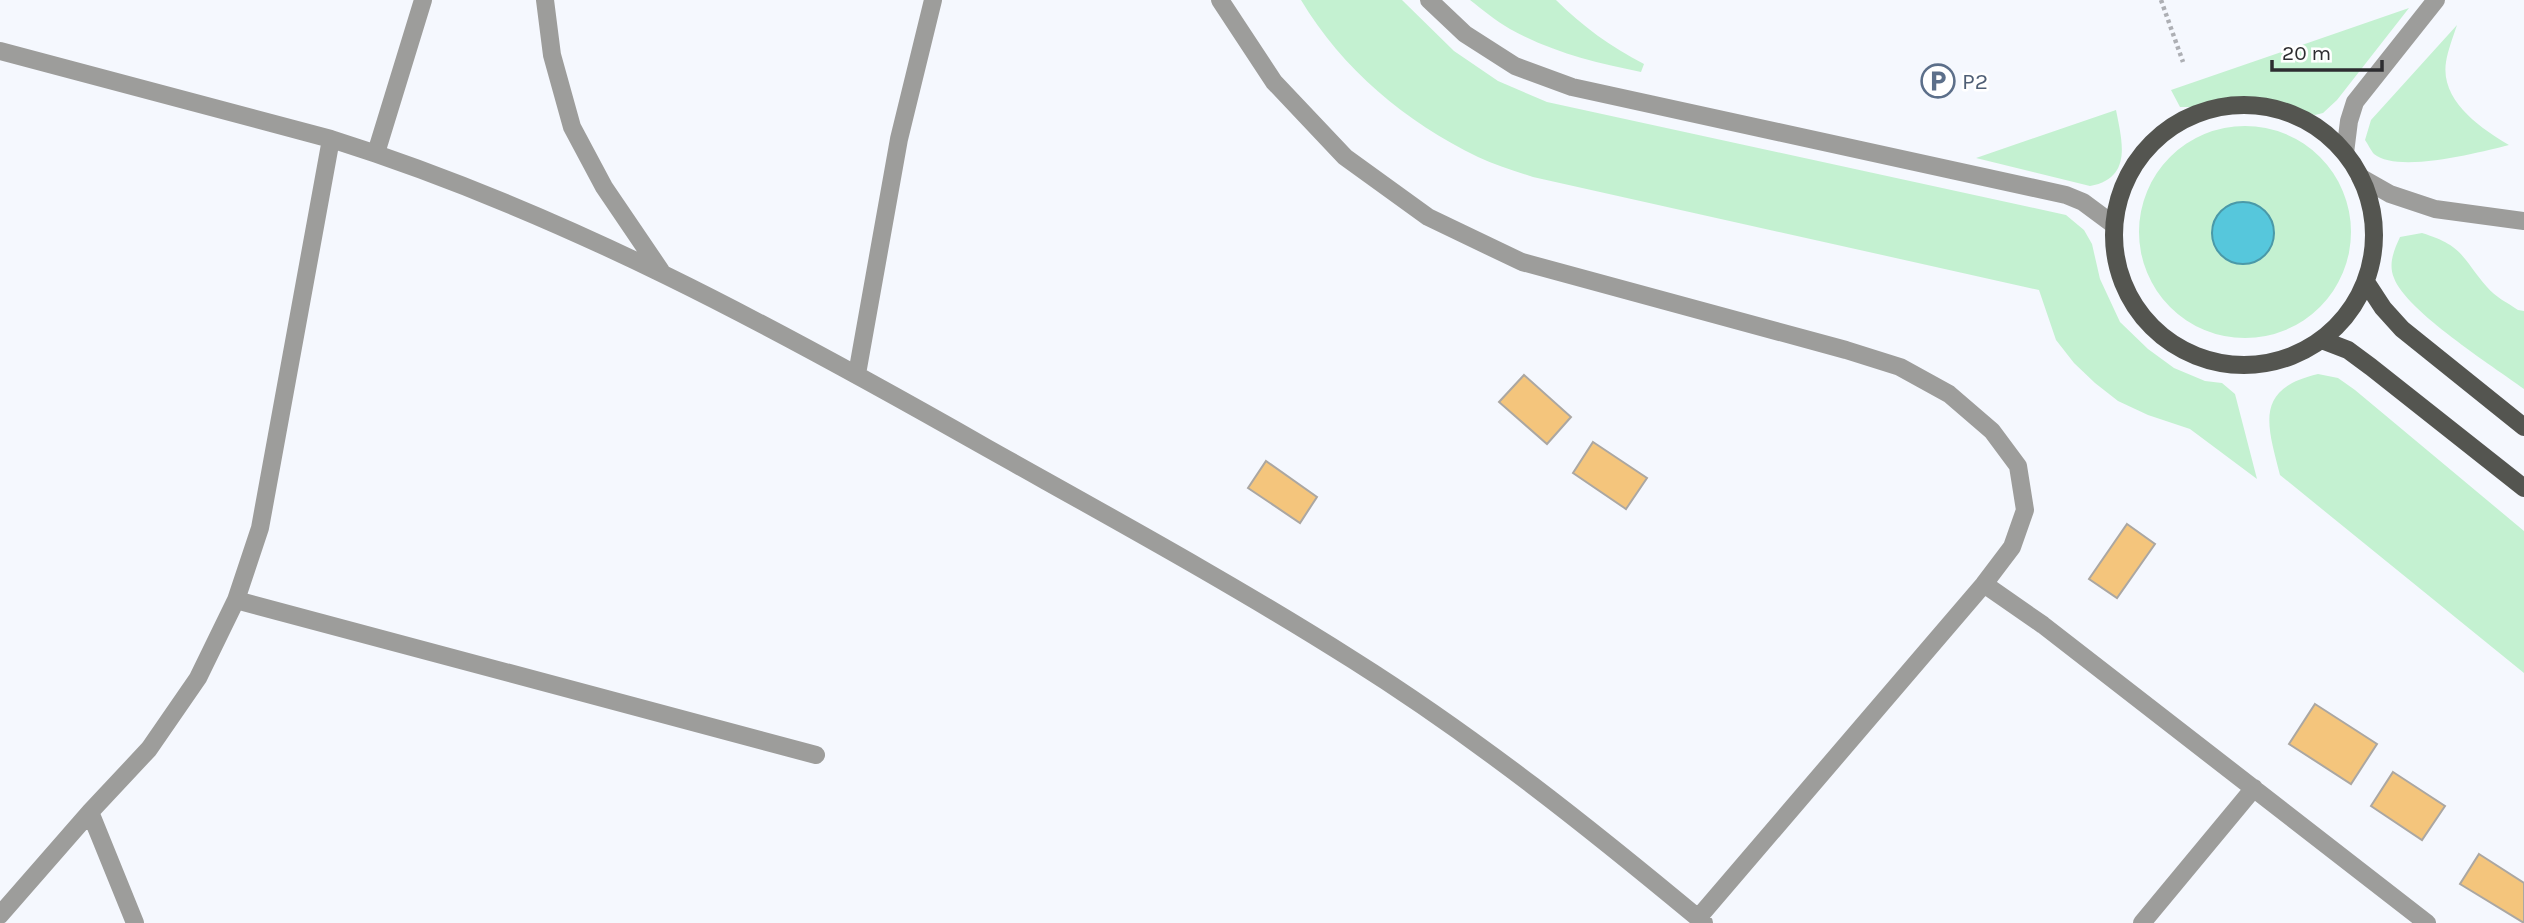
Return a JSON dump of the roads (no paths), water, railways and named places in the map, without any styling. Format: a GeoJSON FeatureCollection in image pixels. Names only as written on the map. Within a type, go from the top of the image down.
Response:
{"type":"FeatureCollection","features":[{"type":"Feature","properties":{"kind":"main road"},"geometry":{"type":"LineString","coordinates":[[2259,105],[2292,114],[2321,129],[2345,152],[2369,194],[2375,223],[2374,253],[2366,282],[2356,304],[2322,341],[2296,355],[2267,363],[2238,366],[2209,360],[2181,349],[2157,332],[2137,309],[2123,284],[2115,255],[2114,225],[2119,198],[2129,173],[2144,150],[2164,131],[2193,114],[2225,106],[2259,105]]}},
{"type":"Feature","properties":{"kind":"main road"},"geometry":{"type":"LineString","coordinates":[[2366,282],[2402,329],[2524,427]]}},
{"type":"Feature","properties":{"kind":"main road"},"geometry":{"type":"LineString","coordinates":[[2322,341],[2348,350],[2371,366],[2524,488]]}},
{"type":"Feature","properties":{"kind":"street"},"geometry":{"type":"LineString","coordinates":[[376,153],[423,0]]}},
{"type":"Feature","properties":{"kind":"street"},"geometry":{"type":"LineString","coordinates":[[545,0],[552,55],[572,127],[604,187],[661,271]]}},
{"type":"Feature","properties":{"kind":"street"},"geometry":{"type":"LineString","coordinates":[[857,374],[899,139],[927,15],[933,0]]}},
{"type":"Feature","properties":{"kind":"street"},"geometry":{"type":"LineString","coordinates":[[0,51],[376,153],[552,221],[661,271],[857,374],[1234,587],[1356,662],[1474,742],[1578,820],[1701,921],[1984,584],[2012,547],[2025,510],[2018,466],[1992,431],[1949,394],[1900,367],[1522,261],[1428,217],[1345,157],[1273,82],[1220,0]]}},
{"type":"Feature","properties":{"kind":"street"},"geometry":{"type":"LineString","coordinates":[[1429,0],[1465,34],[1516,66],[1572,87],[2066,195],[2083,202],[2114,225]]}},
{"type":"Feature","properties":{"kind":"street"},"geometry":{"type":"LineString","coordinates":[[2345,152],[2349,121],[2355,102],[2436,0]]}},
{"type":"Feature","properties":{"kind":"street"},"geometry":{"type":"LineString","coordinates":[[0,915],[149,749],[198,678],[236,600],[260,528],[331,139]]}},
{"type":"Feature","properties":{"kind":"street"},"geometry":{"type":"LineString","coordinates":[[2360,177],[2390,194],[2435,209],[2524,221]]}},
{"type":"Feature","properties":{"kind":"street"},"geometry":{"type":"LineString","coordinates":[[1984,584],[2053,633],[2427,923]]}},
{"type":"Feature","properties":{"kind":"street"},"geometry":{"type":"LineString","coordinates":[[236,600],[816,755]]}},
{"type":"Feature","properties":{"kind":"street"},"geometry":{"type":"LineString","coordinates":[[2142,923],[2255,789]]}},
{"type":"Feature","properties":{"kind":"street"},"geometry":{"type":"LineString","coordinates":[[90,812],[135,923]]}},
{"type":"Feature","properties":{"kind":"water"},"geometry":{"type":"Polygon","coordinates":[[[2243,202],[2255,204],[2265,211],[2272,221],[2272,245],[2265,255],[2255,262],[2243,264],[2231,262],[2221,255],[2214,245],[2212,233],[2214,221],[2221,211],[2231,204],[2243,202]]]}},
{"type":"Feature","properties":{"kind":"place","name":"P2"},"geometry":{"type":"Point","coordinates":[1938,81]}}]}
